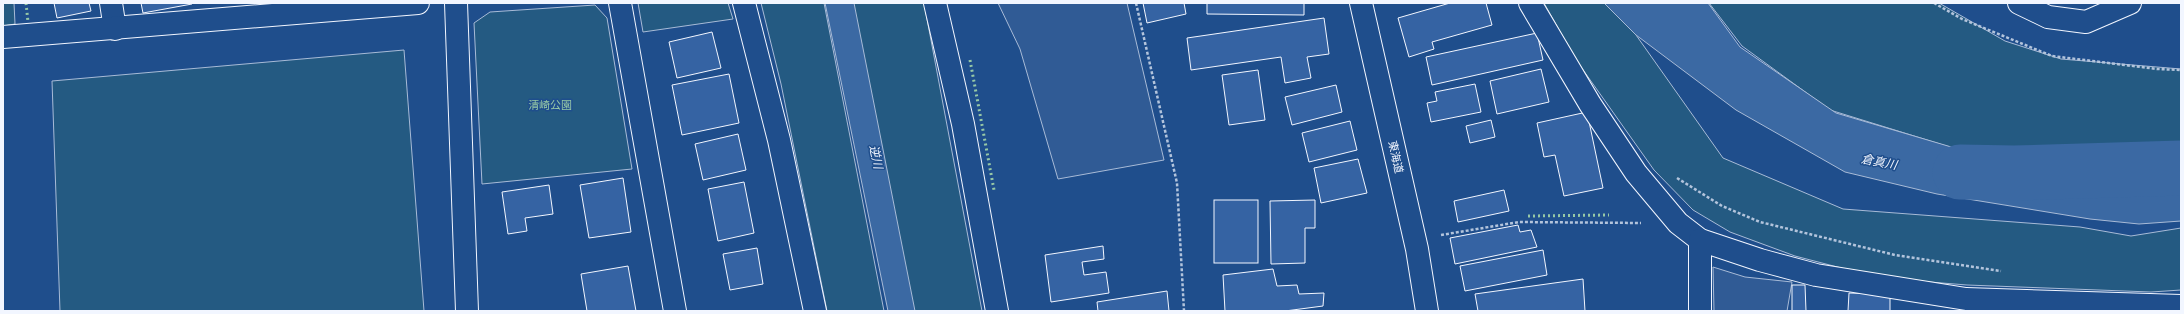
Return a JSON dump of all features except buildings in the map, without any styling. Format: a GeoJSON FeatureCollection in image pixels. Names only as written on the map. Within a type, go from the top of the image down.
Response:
{"type":"FeatureCollection","features":[{"type":"Feature","properties":{"kind":"street"},"geometry":{"type":"LineString","coordinates":[[111,3],[115,29]]}},
{"type":"Feature","properties":{"kind":"street"},"geometry":{"type":"LineString","coordinates":[[3,37],[115,29],[281,9],[418,3]]}},
{"type":"Feature","properties":{"kind":"street"},"geometry":{"type":"LineString","coordinates":[[456,3],[467,311]]}},
{"type":"Feature","properties":{"kind":"street"},"geometry":{"type":"LineString","coordinates":[[620,3],[675,311]]}},
{"type":"Feature","properties":{"kind":"street"},"geometry":{"type":"LineString","coordinates":[[744,3],[779,140],[815,311]]}},
{"type":"Feature","properties":{"kind":"street"},"geometry":{"type":"LineString","coordinates":[[935,3],[964,124],[998,311]]}},
{"type":"Feature","properties":{"kind":"street","name":"東海道"},"geometry":{"type":"LineString","coordinates":[[1362,3],[1417,249],[1426,311]]}},
{"type":"Feature","properties":{"kind":"street"},"geometry":{"type":"LineString","coordinates":[[1530,3],[1590,104],[1636,173],[1678,223],[1700,240],[1760,260],[1816,275],[1966,299],[2128,308],[2181,306]]}},
{"type":"Feature","properties":{"kind":"street"},"geometry":{"type":"LineString","coordinates":[[2019,3],[2048,17],[2086,22],[2130,3]]}},
{"type":"Feature","properties":{"kind":"street"},"geometry":{"type":"LineString","coordinates":[[1700,240],[1700,311]]}},
{"type":"Feature","properties":{"kind":"path"},"geometry":{"type":"LineString","coordinates":[[1136,3],[1177,184],[1184,311]]}},
{"type":"Feature","properties":{"kind":"path"},"geometry":{"type":"LineString","coordinates":[[1934,3],[1962,19],[2052,56],[2157,69],[2181,70]]}},
{"type":"Feature","properties":{"kind":"path"},"geometry":{"type":"LineString","coordinates":[[1672,175],[1722,206],[1760,222],[1895,255],[2002,271]]}},
{"type":"Feature","properties":{"kind":"path"},"geometry":{"type":"LineString","coordinates":[[1435,236],[1519,222],[1678,223]]}},
{"type":"Feature","properties":{"kind":"green space"},"geometry":{"type":"Polygon","coordinates":[[[3,3],[14,3],[15,24],[3,26],[3,3]]]}},
{"type":"Feature","properties":{"kind":"green space"},"geometry":{"type":"Polygon","coordinates":[[[638,3],[728,3],[733,19],[643,32],[638,3]]]}},
{"type":"Feature","properties":{"kind":"green space"},"geometry":{"type":"Polygon","coordinates":[[[761,3],[824,3],[884,311],[827,311],[781,84],[761,3]]]}},
{"type":"Feature","properties":{"kind":"green space"},"geometry":{"type":"Polygon","coordinates":[[[848,3],[924,3],[982,311],[913,311],[848,3]]]}},
{"type":"Feature","properties":{"kind":"green space"},"geometry":{"type":"Polygon","coordinates":[[[1544,3],[1604,3],[1636,35],[1723,158],[1843,209],[2080,227],[2131,236],[2181,228],[2181,290],[2151,292],[1967,285],[1880,278],[1795,256],[1730,232],[1693,210],[1654,170],[1576,60],[1544,3]]]}},
{"type":"Feature","properties":{"kind":"green space"},"geometry":{"type":"Polygon","coordinates":[[[1709,3],[1939,3],[2005,41],[2061,59],[2181,69],[2181,173],[2159,181],[2094,187],[2054,178],[1982,157],[1830,110],[1742,46],[1709,3]]]}},
{"type":"Feature","properties":{"kind":"green space","name":"清崎公園"},"geometry":{"type":"Polygon","coordinates":[[[595,5],[607,18],[632,169],[482,184],[474,23],[490,12],[595,5]]]}},
{"type":"Feature","properties":{"kind":"green space"},"geometry":{"type":"Polygon","coordinates":[[[404,50],[424,311],[60,311],[52,81],[404,50]]]}},
{"type":"Feature","properties":{"kind":"shaded area"},"geometry":{"type":"Polygon","coordinates":[[[998,3],[1127,3],[1164,160],[1058,179],[1020,49],[998,3]]]}},
{"type":"Feature","properties":{"kind":"shaded area"},"geometry":{"type":"Polygon","coordinates":[[[1713,267],[1745,277],[1792,282],[1787,311],[1714,311],[1713,267]]]}},
{"type":"Feature","properties":{"kind":"water","name":"逆川"},"geometry":{"type":"Polygon","coordinates":[[[825,3],[854,3],[915,311],[888,311],[825,3]]]}},
{"type":"Feature","properties":{"kind":"water"},"geometry":{"type":"Polygon","coordinates":[[[1604,3],[1708,3],[1740,47],[1836,113],[2087,187],[2159,181],[2181,173],[2181,221],[2139,224],[2090,219],[1937,194],[1845,172],[1736,110],[1636,35],[1604,3]]]}},
{"type":"Feature","properties":{"kind":"waterway","name":"倉真川"},"geometry":{"type":"LineString","coordinates":[[1960,172],[2014,173],[2181,168]]}},
{"type":"Feature","properties":{"kind":"hedge"},"geometry":{"type":"LineString","coordinates":[[26,3],[28,22]]}},
{"type":"Feature","properties":{"kind":"hedge"},"geometry":{"type":"LineString","coordinates":[[970,60],[994,190]]}},
{"type":"Feature","properties":{"kind":"hedge"},"geometry":{"type":"LineString","coordinates":[[1528,216],[1609,215]]}}]}
